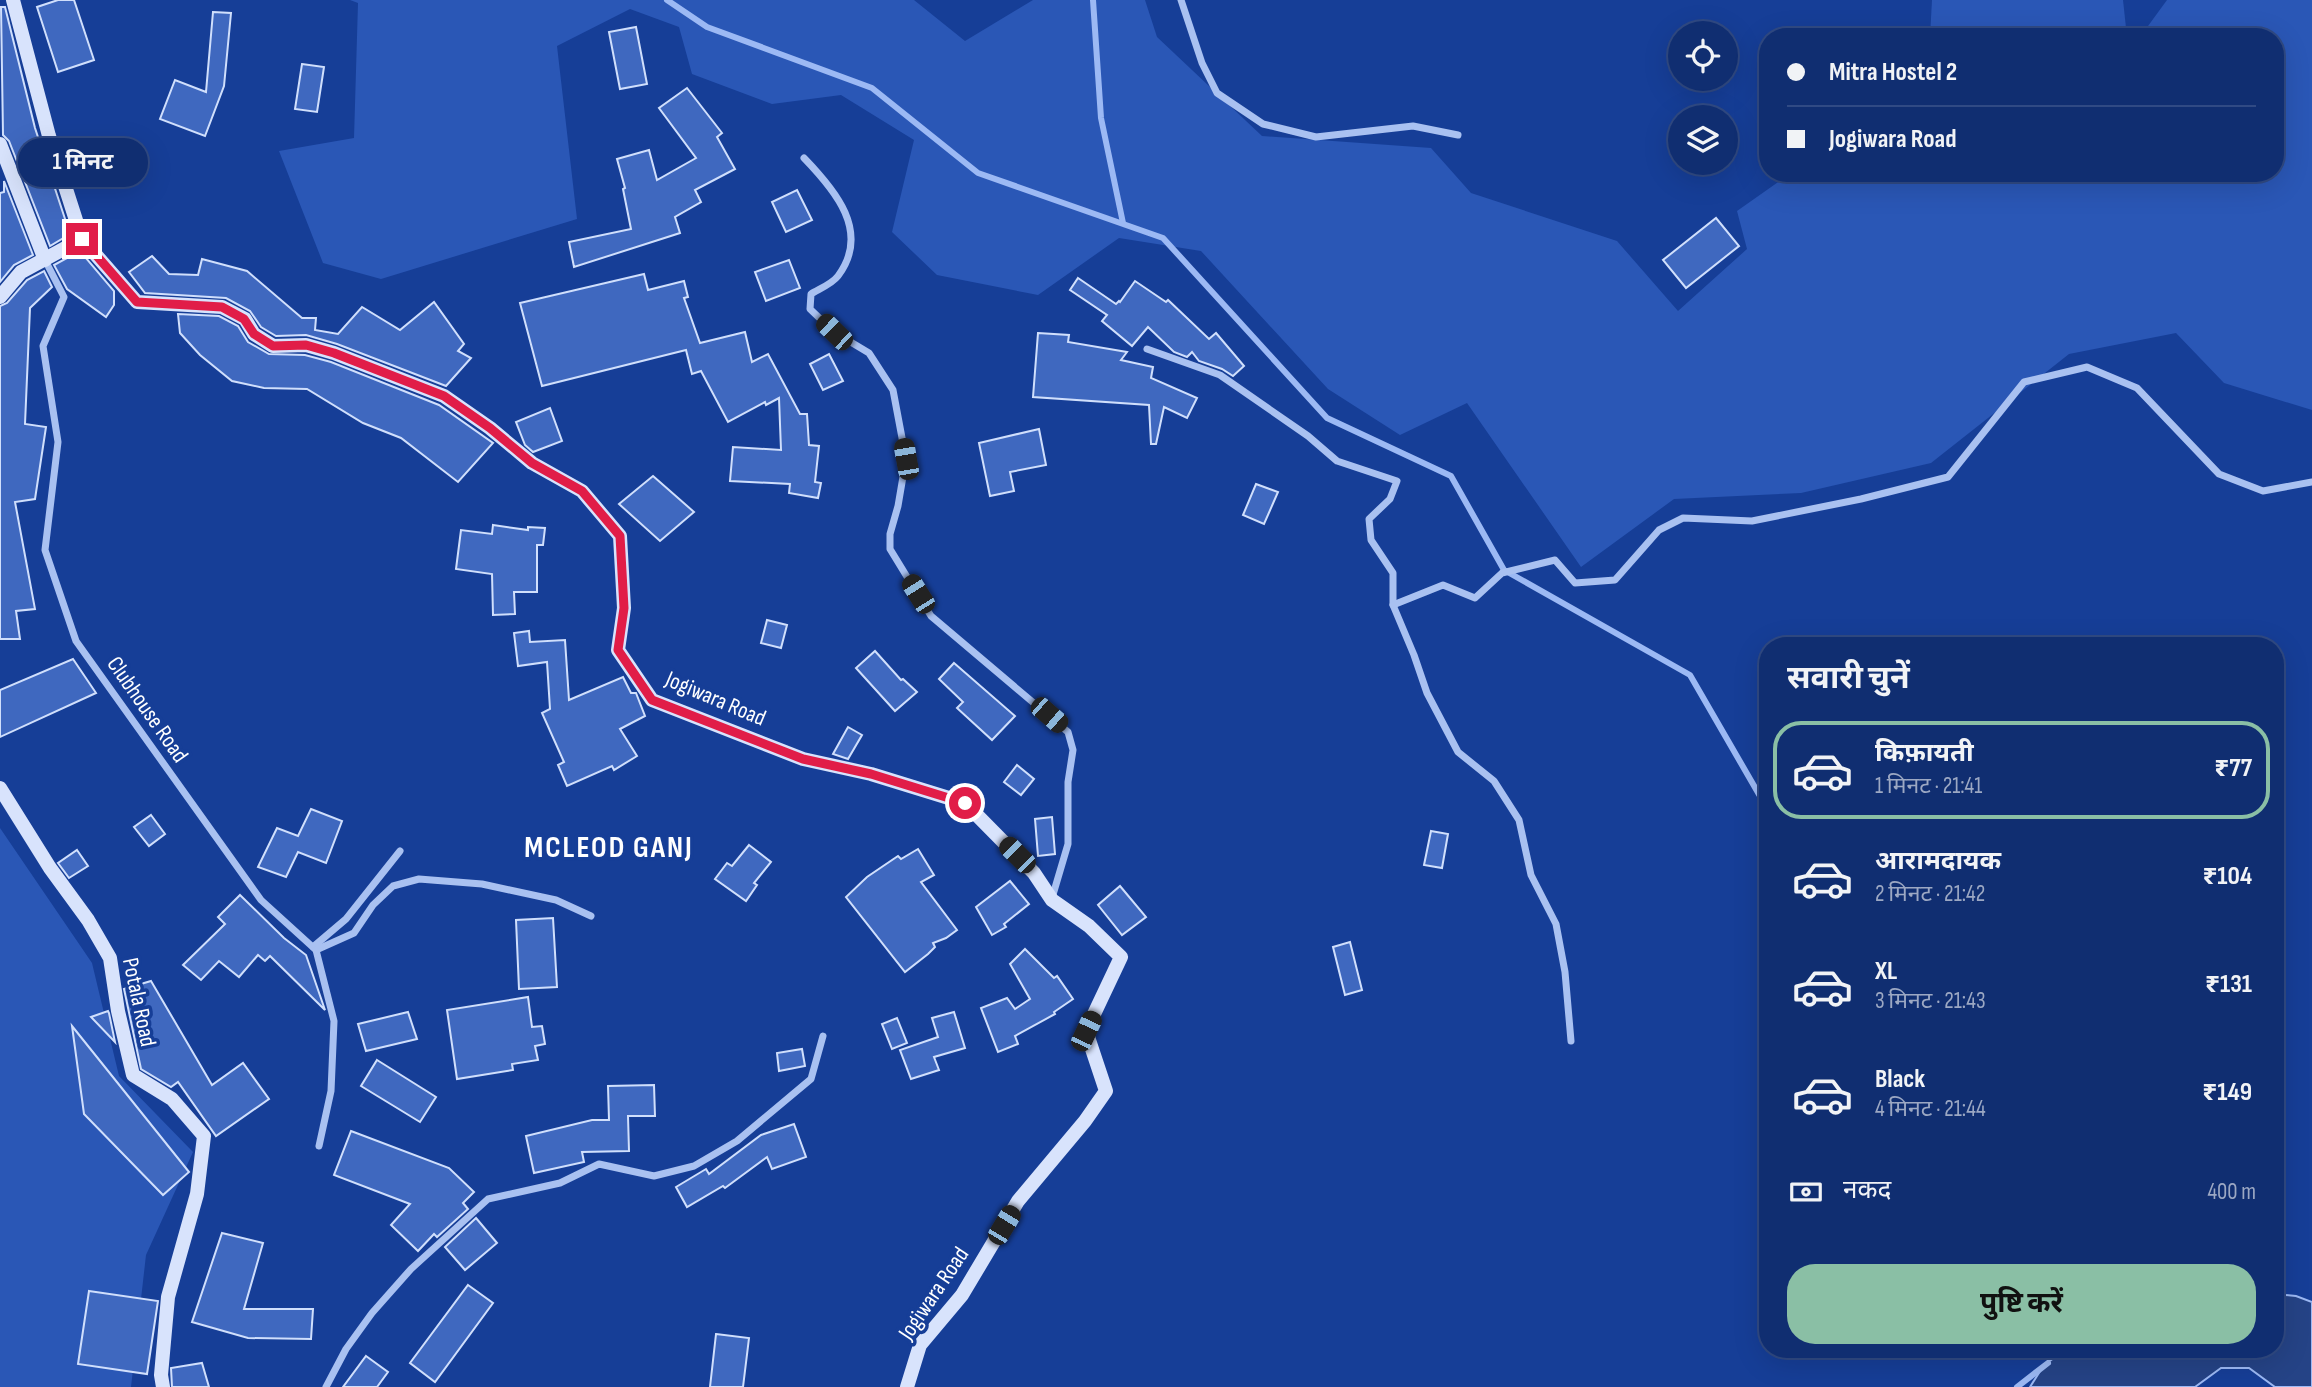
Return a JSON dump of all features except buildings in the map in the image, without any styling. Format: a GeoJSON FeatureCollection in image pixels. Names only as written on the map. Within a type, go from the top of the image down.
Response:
{"type":"FeatureCollection","features":[{"type":"Feature","properties":{"kind":"street","name":"Jogiwara Road"},"geometry":{"type":"LineString","coordinates":[[13,0],[49,135],[82,239],[137,302],[222,307],[244,319],[254,334],[273,346],[306,345],[334,353],[444,396],[490,428],[532,463],[582,491],[620,536],[624,608],[618,650],[652,700],[803,759],[871,774],[965,803],[1034,873],[1052,900],[1089,926],[1121,957],[1086,1031],[1107,1091],[1018,1201],[962,1295],[919,1345],[907,1387]]}},
{"type":"Feature","properties":{"kind":"street"},"geometry":{"type":"LineString","coordinates":[[1181,0],[1202,63],[1217,93],[1263,124],[1316,137],[1413,126],[1458,135]]}},
{"type":"Feature","properties":{"kind":"street"},"geometry":{"type":"LineString","coordinates":[[0,144],[45,260]]}},
{"type":"Feature","properties":{"kind":"street"},"geometry":{"type":"LineString","coordinates":[[804,158],[830,184],[848,215],[852,251],[837,278],[811,294],[810,309],[834,332],[869,353],[893,390],[906,459],[890,534],[890,549],[931,616],[1068,732],[1073,750],[1068,782],[1068,844],[1052,900]]}},
{"type":"Feature","properties":{"kind":"street"},"geometry":{"type":"LineString","coordinates":[[0,297],[21,272],[82,239]]}},
{"type":"Feature","properties":{"kind":"street","name":"Clubhouse Road"},"geometry":{"type":"LineString","coordinates":[[45,260],[64,297],[43,346],[58,442],[45,550],[76,641],[261,900],[314,948]]}},
{"type":"Feature","properties":{"kind":"street"},"geometry":{"type":"LineString","coordinates":[[1147,349],[1220,375],[1308,436],[1337,461],[1397,481],[1390,499],[1369,519],[1371,540],[1393,573],[1392,605],[1427,693],[1458,752],[1493,781],[1519,820],[1531,875],[1556,924],[1571,1041]]}},
{"type":"Feature","properties":{"kind":"street"},"geometry":{"type":"LineString","coordinates":[[1392,605],[1443,585],[1475,598],[1502,573],[1555,560],[1575,583],[1615,580],[1659,530],[1683,518],[1752,521],[1861,499],[1948,477],[2024,382],[2087,367],[2137,388],[2219,474],[2263,491],[2312,482]]}},
{"type":"Feature","properties":{"kind":"street","name":"Potala Road"},"geometry":{"type":"LineString","coordinates":[[0,788],[50,868],[88,920],[110,958],[118,1011],[133,1075],[172,1099],[204,1136],[197,1194],[168,1297],[161,1375],[163,1387]]}},
{"type":"Feature","properties":{"kind":"street"},"geometry":{"type":"LineString","coordinates":[[314,948],[346,919],[400,851]]}},
{"type":"Feature","properties":{"kind":"street"},"geometry":{"type":"LineString","coordinates":[[314,948],[354,933],[373,905],[393,886],[419,879],[482,884],[556,900],[591,916]]}},
{"type":"Feature","properties":{"kind":"street"},"geometry":{"type":"LineString","coordinates":[[314,948],[334,1021],[331,1091],[318,1146]]}},
{"type":"Feature","properties":{"kind":"street"},"geometry":{"type":"LineString","coordinates":[[326,1387],[346,1349],[372,1313],[411,1269],[488,1199],[560,1183],[599,1164],[654,1176],[694,1167],[737,1141],[811,1079],[823,1037]]}},
{"type":"Feature","properties":{"kind":"shaded area"},"geometry":{"type":"Polygon","coordinates":[[[350,0],[914,0],[965,41],[1033,0],[1145,0],[1157,37],[1262,136],[1431,148],[1471,193],[1617,241],[1678,311],[1747,249],[1737,211],[1778,182],[2284,182],[2284,28],[2147,28],[2167,0],[2312,0],[2312,410],[2224,383],[2176,333],[2069,354],[1931,463],[1801,493],[1674,499],[1581,567],[1467,403],[1400,435],[1328,389],[1201,251],[1119,238],[1038,295],[937,275],[892,232],[914,140],[841,95],[772,104],[692,74],[679,27],[630,9],[557,46],[577,219],[381,279],[323,263],[279,151],[354,138],[358,3],[350,0]]]}},
{"type":"Feature","properties":{"kind":"shaded area"},"geometry":{"type":"Polygon","coordinates":[[[1932,0],[2123,0],[2126,28],[1930,28],[1932,0]]]}},
{"type":"Feature","properties":{"kind":"shaded area"},"geometry":{"type":"Polygon","coordinates":[[[0,828],[92,963],[119,1076],[193,1152],[146,1255],[131,1387],[0,1387],[0,828]]]}},
{"type":"Feature","properties":{"kind":"shaded area"},"geometry":{"type":"Polygon","coordinates":[[[2284,1295],[2312,1302],[2312,1387],[2275,1387],[2249,1368],[2221,1368],[2195,1387],[2030,1387],[2044,1365],[2054,1358],[2284,1358],[2284,1295]]]}},
{"type":"Feature","properties":{"kind":"waterway"},"geometry":{"type":"LineString","coordinates":[[667,0],[707,27],[872,88],[978,173],[1163,238],[1327,418],[1451,476],[1504,570],[1690,675],[1759,794]]}},
{"type":"Feature","properties":{"kind":"waterway"},"geometry":{"type":"LineString","coordinates":[[1093,0],[1101,118],[1123,223]]}},
{"type":"Feature","properties":{"kind":"waterway"},"geometry":{"type":"LineString","coordinates":[[2017,1387],[2048,1363]]}},
{"type":"Feature","properties":{"kind":"district","name":"MCLEOD GANJ"},"geometry":{"type":"Point","coordinates":[609,847]}},
{"type":"Feature","properties":{"kind":"route"},"geometry":{"type":"LineString","coordinates":[[82,239],[137,302],[222,307],[244,319],[254,334],[273,346],[306,345],[334,353],[444,396],[490,428],[532,463],[582,491],[620,536],[624,608],[618,650],[652,700],[803,759],[871,774],[965,803]]}}]}
